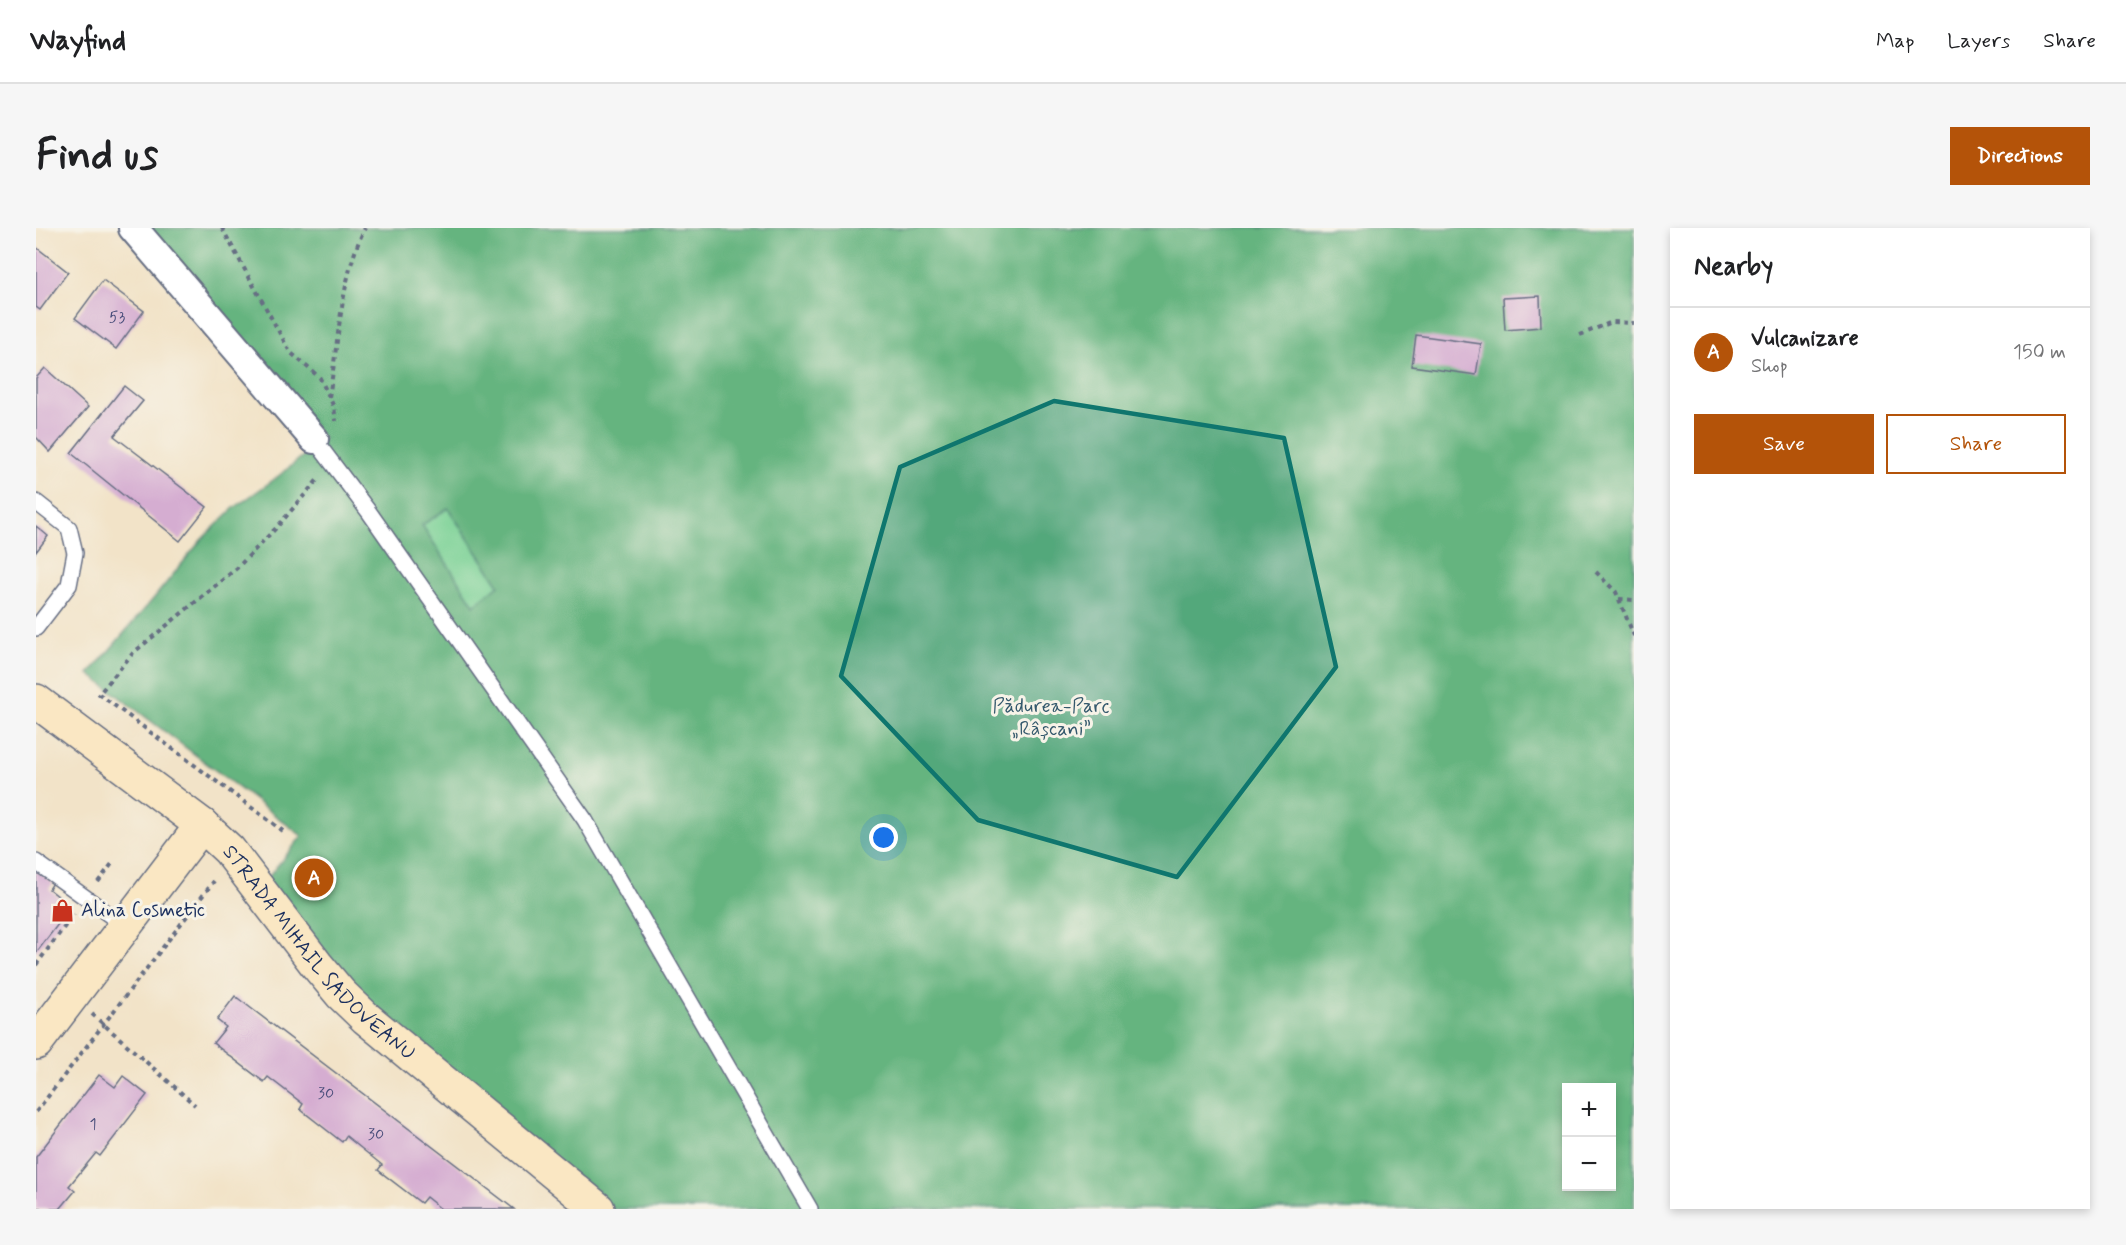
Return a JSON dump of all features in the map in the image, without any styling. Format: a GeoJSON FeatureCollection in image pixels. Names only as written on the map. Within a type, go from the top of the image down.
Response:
{"type":"FeatureCollection","features":[{"type":"Feature","properties":{"kind":"street"},"geometry":{"type":"LineString","coordinates":[[133,228],[322,449]]}},
{"type":"Feature","properties":{"kind":"street","name":"STRADA MIHAIL SADOVEANU"},"geometry":{"type":"LineString","coordinates":[[36,701],[202,825],[229,850],[316,964],[366,1018],[598,1209]]}},
{"type":"Feature","properties":{"kind":"street"},"geometry":{"type":"LineString","coordinates":[[40,1030],[71,997],[202,825]]}},
{"type":"Feature","properties":{"kind":"lane"},"geometry":{"type":"LineString","coordinates":[[322,449],[369,512],[585,820],[810,1209]]}},
{"type":"Feature","properties":{"kind":"lane"},"geometry":{"type":"LineString","coordinates":[[36,502],[69,528],[75,553],[69,585],[36,628]]}},
{"type":"Feature","properties":{"kind":"lane"},"geometry":{"type":"LineString","coordinates":[[36,862],[125,926]]}},
{"type":"Feature","properties":{"kind":"path"},"geometry":{"type":"LineString","coordinates":[[222,228],[290,352],[320,378],[334,407],[337,432],[322,449],[323,474],[278,526],[237,568],[133,653],[99,694],[283,831]]}},
{"type":"Feature","properties":{"kind":"path"},"geometry":{"type":"LineString","coordinates":[[329,397],[344,295],[364,228]]}},
{"type":"Feature","properties":{"kind":"path"},"geometry":{"type":"LineString","coordinates":[[1580,335],[1612,322],[1634,323]]}},
{"type":"Feature","properties":{"kind":"path"},"geometry":{"type":"LineString","coordinates":[[1596,572],[1616,592],[1634,636]]}},
{"type":"Feature","properties":{"kind":"path"},"geometry":{"type":"LineString","coordinates":[[1619,599],[1634,600]]}},
{"type":"Feature","properties":{"kind":"path"},"geometry":{"type":"LineString","coordinates":[[36,1112],[214,881]]}},
{"type":"Feature","properties":{"kind":"path"},"geometry":{"type":"LineString","coordinates":[[71,997],[104,1023],[195,1105]]}},
{"type":"Feature","properties":{"kind":"highlighted area"},"geometry":{"type":"Polygon","coordinates":[[[1054,401],[1284,438],[1336,667],[1177,877],[978,820],[841,676],[900,467],[1054,401]]]}},
{"type":"Feature","properties":{"kind":"green space","name":"Pădurea-Parc „Râșcani”"},"geometry":{"type":"Polygon","coordinates":[[[149,228],[1634,228],[1634,1209],[578,1209],[248,902],[302,836],[89,674],[202,539],[234,508],[324,439],[149,228]],[[448,508],[422,525],[474,605],[499,585],[448,508]]]}},
{"type":"Feature","properties":{"kind":"green space"},"geometry":{"type":"Polygon","coordinates":[[[448,508],[499,585],[474,605],[421,525],[448,508]]]}},
{"type":"Feature","properties":{"kind":"building"},"geometry":{"type":"Polygon","coordinates":[[[36,247],[68,272],[40,310],[36,307],[36,247]]]}},
{"type":"Feature","properties":{"kind":"building"},"geometry":{"type":"Polygon","coordinates":[[[103,280],[144,311],[116,349],[75,318],[103,280]]]}},
{"type":"Feature","properties":{"kind":"building"},"geometry":{"type":"Polygon","coordinates":[[[1540,296],[1541,327],[1505,330],[1503,298],[1540,296]]]}},
{"type":"Feature","properties":{"kind":"building"},"geometry":{"type":"Polygon","coordinates":[[[1416,335],[1481,344],[1476,375],[1412,366],[1416,335]]]}},
{"type":"Feature","properties":{"kind":"building"},"geometry":{"type":"Polygon","coordinates":[[[45,368],[88,407],[50,452],[36,437],[36,378],[45,368]]]}},
{"type":"Feature","properties":{"kind":"building"},"geometry":{"type":"Polygon","coordinates":[[[124,386],[143,401],[114,436],[207,507],[180,541],[71,453],[124,386]]]}},
{"type":"Feature","properties":{"kind":"building"},"geometry":{"type":"Polygon","coordinates":[[[36,526],[48,536],[36,552],[36,526]]]}},
{"type":"Feature","properties":{"kind":"building"},"geometry":{"type":"Polygon","coordinates":[[[36,870],[53,883],[49,889],[64,901],[65,915],[36,953],[36,870]]]}},
{"type":"Feature","properties":{"kind":"building"},"geometry":{"type":"Polygon","coordinates":[[[235,996],[514,1209],[441,1209],[426,1197],[421,1203],[378,1170],[382,1165],[346,1136],[342,1142],[300,1109],[303,1104],[268,1077],[264,1082],[213,1043],[226,1027],[217,1020],[235,996]]]}},
{"type":"Feature","properties":{"kind":"building"},"geometry":{"type":"Polygon","coordinates":[[[99,1075],[115,1087],[123,1076],[147,1095],[100,1156],[96,1153],[69,1186],[75,1191],[60,1209],[36,1209],[36,1157],[99,1075]]]}},
{"type":"Feature","properties":{"kind":"place","name":"Vulcanizare"},"geometry":{"type":"Point","coordinates":[314,878]}},
{"type":"Feature","properties":{"kind":"place","name":"Alina Cosmetic"},"geometry":{"type":"Point","coordinates":[63,910]}}]}
